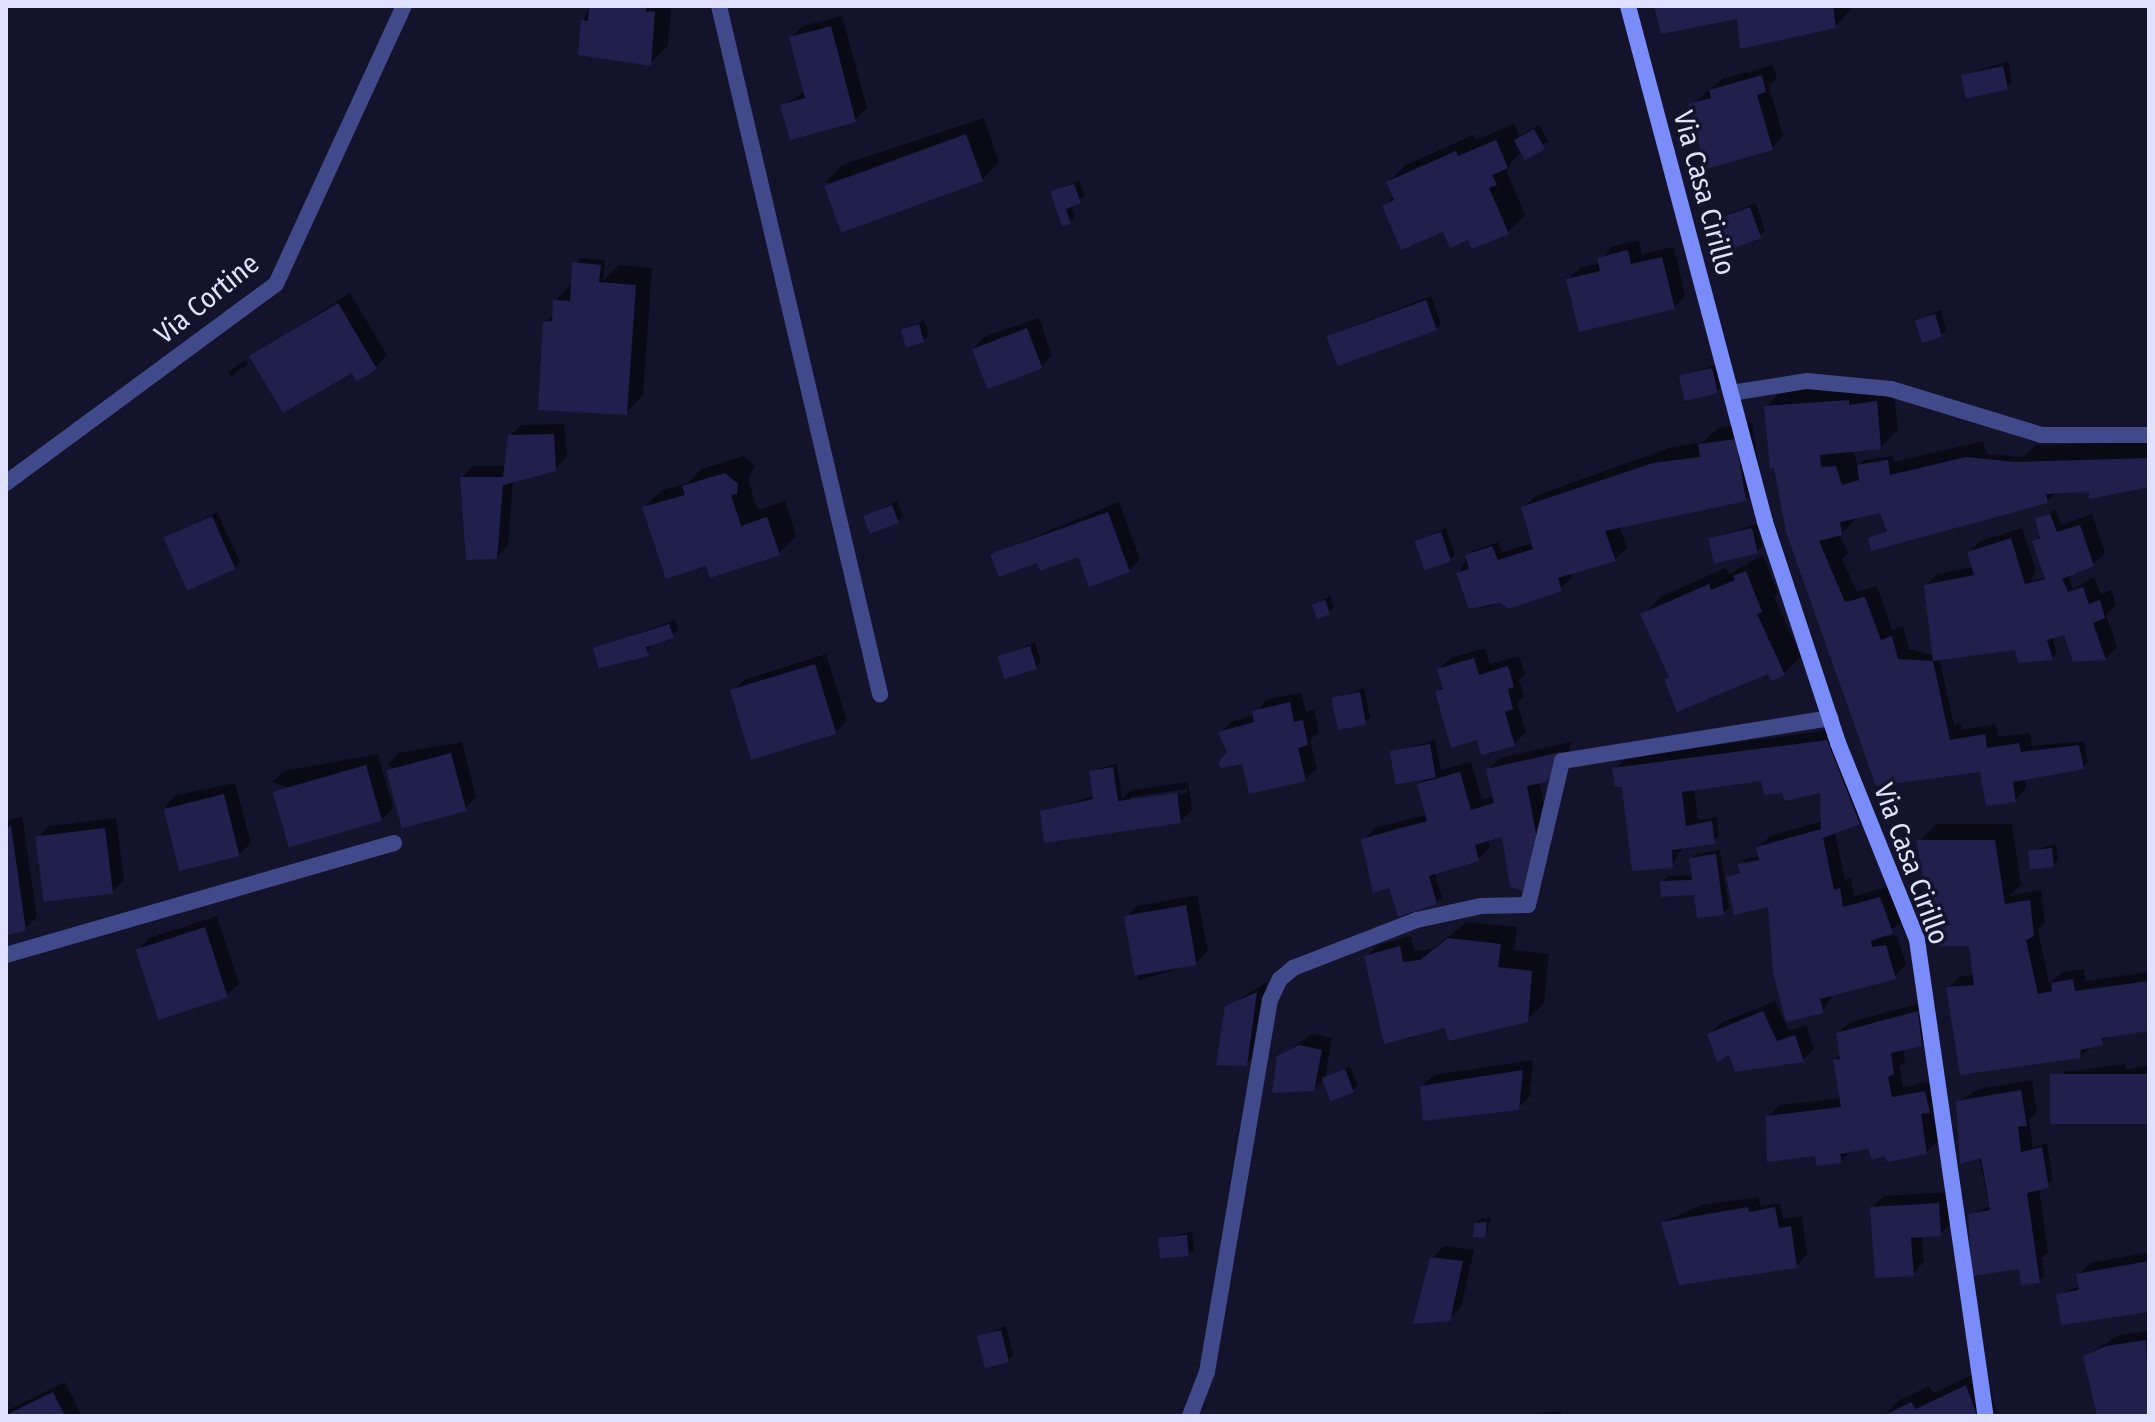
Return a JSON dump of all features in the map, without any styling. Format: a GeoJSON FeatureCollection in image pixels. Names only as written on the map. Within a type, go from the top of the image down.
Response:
{"type":"FeatureCollection","features":[{"type":"Feature","properties":{"kind":"street","name":"Via Cortine"},"geometry":{"type":"LineString","coordinates":[[6,483],[276,284],[404,6]]}},
{"type":"Feature","properties":{"kind":"street"},"geometry":{"type":"LineString","coordinates":[[719,6],[880,694]]}},
{"type":"Feature","properties":{"kind":"street","name":"Via Casa Cirillo"},"geometry":{"type":"LineString","coordinates":[[1628,6],[1765,522],[1831,718],[1917,940],[1986,1416]]}},
{"type":"Feature","properties":{"kind":"street"},"geometry":{"type":"LineString","coordinates":[[1731,393],[1807,381],[1891,389],[2041,435],[2149,435]]}},
{"type":"Feature","properties":{"kind":"street"},"geometry":{"type":"LineString","coordinates":[[1190,1416],[1207,1372],[1270,1000],[1280,979],[1293,968],[1417,920],[1481,906],[1528,905],[1562,761],[1831,718]]}},
{"type":"Feature","properties":{"kind":"street"},"geometry":{"type":"LineString","coordinates":[[6,955],[394,843]]}},
{"type":"Feature","properties":{"kind":"building"},"geometry":{"type":"Polygon","coordinates":[[[589,6],[646,6],[646,12],[655,11],[651,66],[578,55],[581,20],[588,21],[589,6]]]}},
{"type":"Feature","properties":{"kind":"building"},"geometry":{"type":"Polygon","coordinates":[[[1654,6],[1833,6],[1836,28],[1740,49],[1737,19],[1661,34],[1654,6]]]}},
{"type":"Feature","properties":{"kind":"building"},"geometry":{"type":"Polygon","coordinates":[[[831,26],[856,122],[790,140],[780,105],[805,98],[789,37],[831,26]]]}},
{"type":"Feature","properties":{"kind":"building"},"geometry":{"type":"Polygon","coordinates":[[[2003,66],[2008,89],[1966,98],[1961,75],[2003,66]]]}},
{"type":"Feature","properties":{"kind":"building"},"geometry":{"type":"Polygon","coordinates":[[[1762,75],[1766,92],[1757,95],[1773,150],[1706,169],[1688,104],[1711,98],[1709,90],[1762,75]]]}},
{"type":"Feature","properties":{"kind":"building"},"geometry":{"type":"Polygon","coordinates":[[[1534,129],[1545,149],[1525,160],[1514,140],[1534,129]]]}},
{"type":"Feature","properties":{"kind":"building"},"geometry":{"type":"Polygon","coordinates":[[[966,134],[983,181],[841,233],[824,186],[966,134]]]}},
{"type":"Feature","properties":{"kind":"building"},"geometry":{"type":"Polygon","coordinates":[[[1496,140],[1508,168],[1492,175],[1497,185],[1489,188],[1509,234],[1472,249],[1468,240],[1450,248],[1443,232],[1401,250],[1382,206],[1394,200],[1386,182],[1456,151],[1458,156],[1496,140]]]}},
{"type":"Feature","properties":{"kind":"building"},"geometry":{"type":"Polygon","coordinates":[[[1074,184],[1081,203],[1066,209],[1071,224],[1062,226],[1050,191],[1074,184]]]}},
{"type":"Feature","properties":{"kind":"building"},"geometry":{"type":"Polygon","coordinates":[[[1750,207],[1761,238],[1727,251],[1715,220],[1750,207]]]}},
{"type":"Feature","properties":{"kind":"building"},"geometry":{"type":"Polygon","coordinates":[[[1628,250],[1631,264],[1662,257],[1675,309],[1579,332],[1566,279],[1600,271],[1597,258],[1628,250]]]}},
{"type":"Feature","properties":{"kind":"building"},"geometry":{"type":"Polygon","coordinates":[[[572,262],[601,265],[599,282],[636,285],[627,415],[538,410],[543,322],[552,321],[553,300],[570,301],[572,262]]]}},
{"type":"Feature","properties":{"kind":"building"},"geometry":{"type":"Polygon","coordinates":[[[1426,300],[1437,330],[1337,366],[1326,336],[1426,300]]]}},
{"type":"Feature","properties":{"kind":"building"},"geometry":{"type":"Polygon","coordinates":[[[338,303],[377,369],[356,382],[352,373],[283,413],[249,356],[338,303]]]}},
{"type":"Feature","properties":{"kind":"building"},"geometry":{"type":"Polygon","coordinates":[[[1935,314],[1942,337],[1922,343],[1915,320],[1935,314]]]}},
{"type":"Feature","properties":{"kind":"building"},"geometry":{"type":"Polygon","coordinates":[[[919,324],[924,342],[906,348],[901,329],[919,324]]]}},
{"type":"Feature","properties":{"kind":"building"},"geometry":{"type":"Polygon","coordinates":[[[1027,328],[1042,368],[987,389],[972,349],[1027,328]]]}},
{"type":"Feature","properties":{"kind":"building"},"geometry":{"type":"Polygon","coordinates":[[[1712,368],[1718,393],[1685,401],[1679,376],[1712,368]]]}},
{"type":"Feature","properties":{"kind":"building"},"geometry":{"type":"Polygon","coordinates":[[[1849,400],[1849,405],[1877,401],[1881,449],[1820,455],[1821,467],[1836,466],[1842,485],[1859,480],[1857,465],[1888,460],[1890,475],[1966,457],[2016,462],[2149,458],[2149,487],[2089,499],[2089,492],[2046,494],[2048,503],[1871,551],[1868,538],[1887,531],[1880,513],[1840,522],[1842,535],[1819,541],[1845,602],[1865,597],[1881,640],[1892,636],[1898,659],[1933,661],[1950,740],[1985,734],[1987,748],[2019,743],[2021,752],[2079,745],[2084,769],[2013,782],[2016,802],[1986,806],[1980,772],[1876,786],[1786,532],[1774,468],[1770,469],[1764,406],[1849,400]]]}},
{"type":"Feature","properties":{"kind":"building"},"geometry":{"type":"Polygon","coordinates":[[[554,434],[556,471],[503,485],[497,559],[466,560],[460,477],[503,477],[508,435],[554,434]]]}},
{"type":"Feature","properties":{"kind":"building"},"geometry":{"type":"Polygon","coordinates":[[[1736,439],[1746,501],[1605,531],[1616,561],[1558,578],[1562,591],[1508,609],[1500,603],[1469,609],[1456,573],[1469,569],[1465,555],[1492,546],[1498,560],[1533,549],[1521,507],[1653,463],[1700,457],[1698,444],[1736,439]]]}},
{"type":"Feature","properties":{"kind":"building"},"geometry":{"type":"Polygon","coordinates":[[[725,473],[738,484],[737,494],[731,495],[741,526],[767,517],[780,555],[710,578],[706,566],[666,579],[642,507],[685,495],[682,486],[725,473]]]}},
{"type":"Feature","properties":{"kind":"building"},"geometry":{"type":"Polygon","coordinates":[[[892,505],[899,523],[870,534],[863,516],[892,505]]]}},
{"type":"Feature","properties":{"kind":"building"},"geometry":{"type":"Polygon","coordinates":[[[1108,512],[1130,572],[1089,587],[1078,557],[1040,571],[1037,563],[999,577],[990,554],[1108,512]]]}},
{"type":"Feature","properties":{"kind":"building"},"geometry":{"type":"Polygon","coordinates":[[[2050,514],[2057,532],[2080,525],[2094,566],[2062,579],[2068,592],[2083,587],[2089,604],[2100,600],[2105,618],[2093,623],[2106,660],[2073,662],[2064,635],[2047,640],[2053,660],[2018,663],[2015,650],[1933,661],[1924,585],[1974,575],[1967,552],[2011,538],[2025,584],[2045,579],[2032,541],[2040,538],[2035,518],[2050,514]]]}},
{"type":"Feature","properties":{"kind":"building"},"geometry":{"type":"Polygon","coordinates":[[[212,516],[236,569],[187,591],[164,538],[212,516]]]}},
{"type":"Feature","properties":{"kind":"building"},"geometry":{"type":"Polygon","coordinates":[[[1752,528],[1758,553],[1714,563],[1708,538],[1752,528]]]}},
{"type":"Feature","properties":{"kind":"building"},"geometry":{"type":"Polygon","coordinates":[[[1441,532],[1451,561],[1425,570],[1415,541],[1441,532]]]}},
{"type":"Feature","properties":{"kind":"building"},"geometry":{"type":"Polygon","coordinates":[[[1746,571],[1762,612],[1757,614],[1785,675],[1771,681],[1768,674],[1677,712],[1664,679],[1669,677],[1640,614],[1709,584],[1711,590],[1735,580],[1733,576],[1746,571]]]}},
{"type":"Feature","properties":{"kind":"building"},"geometry":{"type":"Polygon","coordinates":[[[1325,600],[1330,614],[1317,619],[1312,605],[1325,600]]]}},
{"type":"Feature","properties":{"kind":"building"},"geometry":{"type":"Polygon","coordinates":[[[669,624],[674,638],[646,647],[649,656],[599,668],[593,648],[669,624]]]}},
{"type":"Feature","properties":{"kind":"building"},"geometry":{"type":"Polygon","coordinates":[[[1030,646],[1037,669],[1005,679],[997,656],[1030,646]]]}},
{"type":"Feature","properties":{"kind":"building"},"geometry":{"type":"Polygon","coordinates":[[[1474,658],[1479,675],[1508,666],[1514,687],[1508,689],[1513,709],[1505,712],[1515,746],[1481,755],[1477,740],[1451,748],[1435,691],[1443,689],[1437,669],[1474,658]]]}},
{"type":"Feature","properties":{"kind":"building"},"geometry":{"type":"Polygon","coordinates":[[[815,664],[836,734],[751,760],[730,690],[815,664]]]}},
{"type":"Feature","properties":{"kind":"building"},"geometry":{"type":"Polygon","coordinates":[[[1360,692],[1366,724],[1338,730],[1332,698],[1360,692]]]}},
{"type":"Feature","properties":{"kind":"building"},"geometry":{"type":"Polygon","coordinates":[[[1290,702],[1294,722],[1303,720],[1308,745],[1298,748],[1306,781],[1249,794],[1242,764],[1221,768],[1218,763],[1227,752],[1218,732],[1254,722],[1252,711],[1290,702]]]}},
{"type":"Feature","properties":{"kind":"building"},"geometry":{"type":"Polygon","coordinates":[[[1827,740],[1860,824],[1823,838],[1834,890],[1840,888],[1843,907],[1880,897],[1893,933],[1871,941],[1872,947],[1886,945],[1896,979],[1820,999],[1824,1013],[1786,1022],[1773,973],[1768,907],[1734,915],[1726,877],[1740,873],[1737,864],[1759,860],[1756,847],[1821,829],[1820,793],[1785,801],[1782,793],[1764,795],[1761,781],[1682,792],[1686,826],[1712,821],[1715,844],[1672,850],[1673,868],[1632,871],[1622,787],[1615,787],[1612,768],[1827,740]]]}},
{"type":"Feature","properties":{"kind":"building"},"geometry":{"type":"Polygon","coordinates":[[[1430,744],[1436,777],[1396,785],[1390,751],[1430,744]]]}},
{"type":"Feature","properties":{"kind":"building"},"geometry":{"type":"Polygon","coordinates":[[[1561,752],[1558,766],[1546,782],[1527,786],[1537,838],[1525,891],[1510,887],[1502,837],[1475,845],[1479,861],[1429,876],[1437,904],[1398,917],[1389,888],[1373,893],[1361,839],[1427,821],[1417,784],[1460,772],[1471,810],[1494,803],[1486,769],[1561,752]]]}},
{"type":"Feature","properties":{"kind":"building"},"geometry":{"type":"Polygon","coordinates":[[[451,753],[467,811],[402,828],[386,770],[451,753]]]}},
{"type":"Feature","properties":{"kind":"building"},"geometry":{"type":"Polygon","coordinates":[[[366,765],[382,821],[289,847],[273,792],[366,765]]]}},
{"type":"Feature","properties":{"kind":"building"},"geometry":{"type":"Polygon","coordinates":[[[1113,767],[1118,801],[1177,793],[1181,823],[1044,843],[1040,811],[1093,799],[1089,771],[1113,767]]]}},
{"type":"Feature","properties":{"kind":"building"},"geometry":{"type":"Polygon","coordinates":[[[224,794],[239,856],[179,871],[164,809],[224,794]]]}},
{"type":"Feature","properties":{"kind":"building"},"geometry":{"type":"Polygon","coordinates":[[[11,826],[26,931],[6,935],[6,828],[11,826]]]}},
{"type":"Feature","properties":{"kind":"building"},"geometry":{"type":"Polygon","coordinates":[[[105,828],[113,894],[44,902],[36,837],[105,828]]]}},
{"type":"Feature","properties":{"kind":"building"},"geometry":{"type":"Polygon","coordinates":[[[1916,840],[1995,840],[2005,904],[2030,900],[2034,936],[2026,940],[2038,994],[2052,991],[2051,983],[2073,979],[2075,991],[2149,981],[2149,1031],[2102,1038],[2103,1045],[2081,1050],[2080,1058],[1960,1075],[1946,987],[1974,985],[1969,946],[1937,946],[1916,840]]]}},
{"type":"Feature","properties":{"kind":"building"},"geometry":{"type":"Polygon","coordinates":[[[2052,848],[2054,867],[2030,869],[2028,851],[2052,848]]]}},
{"type":"Feature","properties":{"kind":"building"},"geometry":{"type":"Polygon","coordinates":[[[1716,854],[1724,915],[1697,918],[1694,895],[1661,897],[1660,881],[1692,880],[1689,858],[1716,854]]]}},
{"type":"Feature","properties":{"kind":"building"},"geometry":{"type":"Polygon","coordinates":[[[1186,905],[1197,965],[1135,976],[1124,916],[1186,905]]]}},
{"type":"Feature","properties":{"kind":"building"},"geometry":{"type":"Polygon","coordinates":[[[205,927],[228,997],[158,1020],[136,950],[205,927]]]}},
{"type":"Feature","properties":{"kind":"building"},"geometry":{"type":"Polygon","coordinates":[[[1448,938],[1501,944],[1498,967],[1532,971],[1528,1022],[1448,1041],[1445,1028],[1384,1044],[1364,956],[1400,946],[1403,962],[1420,960],[1448,938]]]}},
{"type":"Feature","properties":{"kind":"building"},"geometry":{"type":"Polygon","coordinates":[[[1257,992],[1247,1066],[1216,1065],[1225,1006],[1257,992]]]}},
{"type":"Feature","properties":{"kind":"building"},"geometry":{"type":"Polygon","coordinates":[[[1763,1011],[1777,1041],[1795,1035],[1804,1062],[1735,1072],[1729,1055],[1717,1062],[1707,1034],[1763,1011]]]}},
{"type":"Feature","properties":{"kind":"building"},"geometry":{"type":"Polygon","coordinates":[[[1918,1011],[1922,1046],[1891,1053],[1894,1074],[1888,1077],[1892,1097],[1925,1091],[1930,1113],[1921,1114],[1927,1154],[1888,1162],[1884,1156],[1872,1160],[1868,1149],[1840,1154],[1842,1163],[1816,1166],[1815,1156],[1767,1162],[1766,1116],[1841,1107],[1833,1060],[1840,1059],[1836,1033],[1918,1011]]]}},
{"type":"Feature","properties":{"kind":"building"},"geometry":{"type":"Polygon","coordinates":[[[1299,1045],[1322,1050],[1314,1091],[1272,1093],[1277,1056],[1299,1045]]]}},
{"type":"Feature","properties":{"kind":"building"},"geometry":{"type":"Polygon","coordinates":[[[1345,1069],[1354,1092],[1331,1101],[1322,1078],[1345,1069]]]}},
{"type":"Feature","properties":{"kind":"building"},"geometry":{"type":"Polygon","coordinates":[[[1523,1070],[1519,1110],[1423,1121],[1420,1086],[1523,1070]]]}},
{"type":"Feature","properties":{"kind":"building"},"geometry":{"type":"Polygon","coordinates":[[[2050,1074],[2149,1074],[2149,1124],[2050,1124],[2050,1074]]]}},
{"type":"Feature","properties":{"kind":"building"},"geometry":{"type":"Polygon","coordinates":[[[2021,1090],[2027,1126],[2018,1127],[2021,1152],[2042,1147],[2049,1188],[2027,1193],[2040,1283],[2021,1285],[2019,1269],[1972,1276],[1968,1214],[1990,1210],[1981,1158],[1960,1164],[1956,1101],[2021,1090]]]}},
{"type":"Feature","properties":{"kind":"building"},"geometry":{"type":"Polygon","coordinates":[[[1939,1203],[1941,1236],[1911,1238],[1914,1276],[1875,1278],[1870,1207],[1939,1203]]]}},
{"type":"Feature","properties":{"kind":"building"},"geometry":{"type":"Polygon","coordinates":[[[1748,1207],[1749,1212],[1775,1207],[1779,1228],[1791,1226],[1797,1268],[1679,1285],[1661,1222],[1748,1207]]]}},
{"type":"Feature","properties":{"kind":"building"},"geometry":{"type":"Polygon","coordinates":[[[1487,1222],[1485,1238],[1473,1237],[1474,1223],[1487,1222]]]}},
{"type":"Feature","properties":{"kind":"building"},"geometry":{"type":"Polygon","coordinates":[[[1187,1235],[1189,1256],[1160,1258],[1158,1238],[1187,1235]]]}},
{"type":"Feature","properties":{"kind":"building"},"geometry":{"type":"Polygon","coordinates":[[[1430,1257],[1463,1261],[1450,1321],[1413,1324],[1430,1257]]]}},
{"type":"Feature","properties":{"kind":"building"},"geometry":{"type":"Polygon","coordinates":[[[2149,1261],[2149,1312],[2061,1325],[2056,1294],[2079,1290],[2076,1274],[2149,1261]]]}},
{"type":"Feature","properties":{"kind":"building"},"geometry":{"type":"Polygon","coordinates":[[[1001,1330],[1009,1362],[985,1368],[977,1336],[1001,1330]]]}},
{"type":"Feature","properties":{"kind":"building"},"geometry":{"type":"Polygon","coordinates":[[[2146,1340],[2149,1416],[2097,1416],[2083,1356],[2106,1346],[2146,1340]]]}},
{"type":"Feature","properties":{"kind":"building"},"geometry":{"type":"Polygon","coordinates":[[[1966,1385],[1977,1416],[1883,1416],[1911,1402],[1916,1409],[1966,1385]]]}},
{"type":"Feature","properties":{"kind":"building"},"geometry":{"type":"Polygon","coordinates":[[[53,1392],[65,1416],[6,1416],[6,1415],[53,1392]]]}}]}
